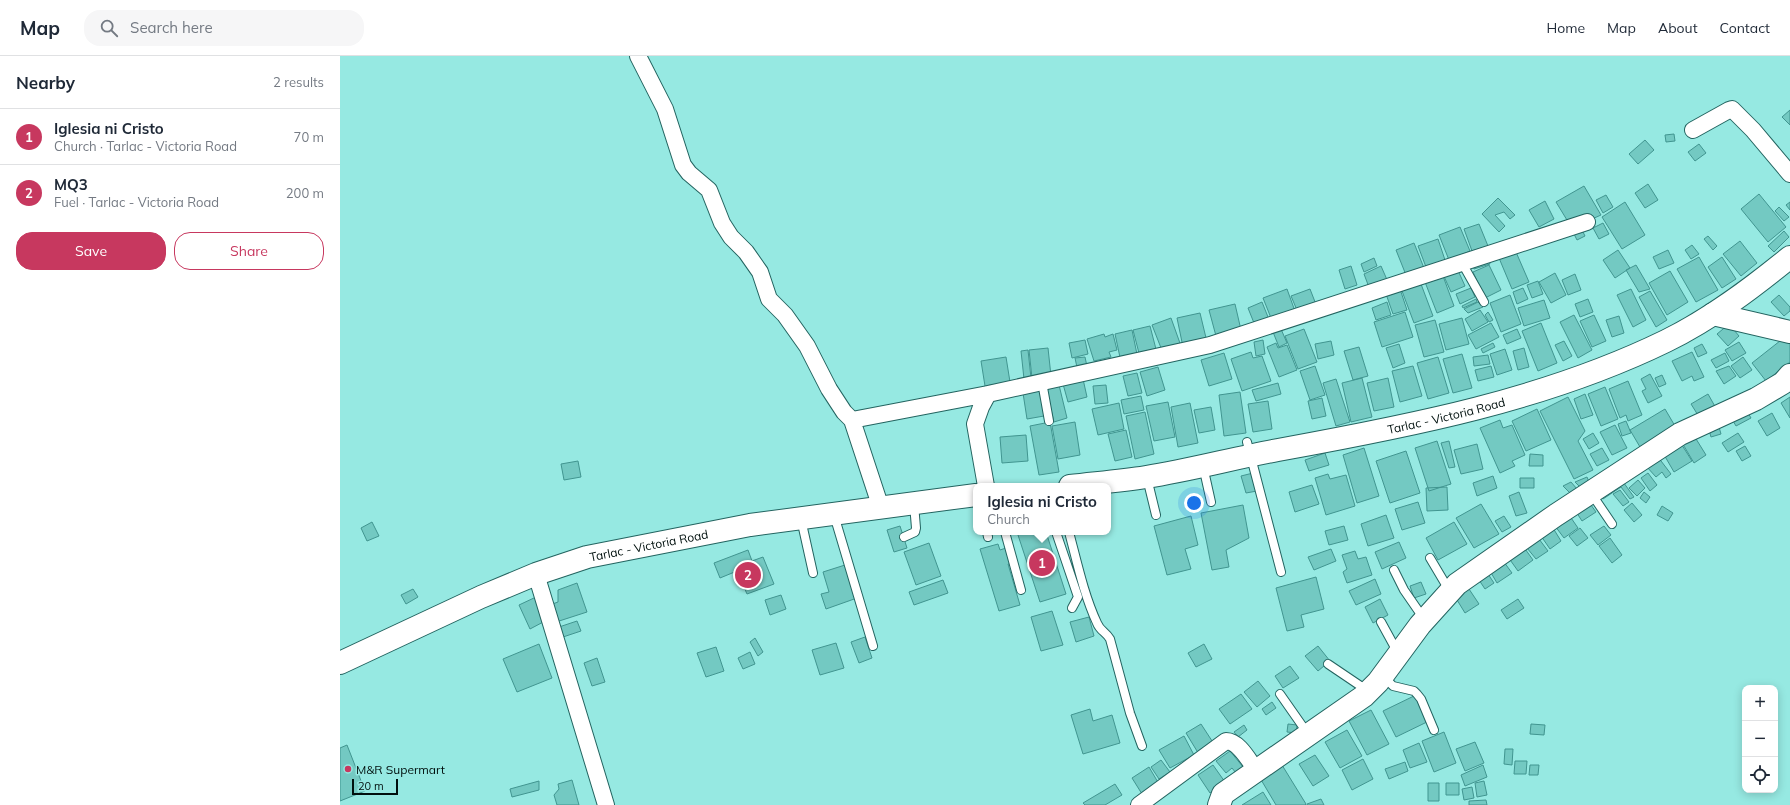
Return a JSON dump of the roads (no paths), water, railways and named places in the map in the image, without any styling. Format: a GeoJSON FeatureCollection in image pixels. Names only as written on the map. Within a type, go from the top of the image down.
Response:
{"type":"FeatureCollection","features":[{"type":"Feature","properties":{"kind":"main road","name":"Tarlac - Victoria Road"},"geometry":{"type":"LineString","coordinates":[[1095,483],[1146,477],[1203,465],[1249,449],[1384,431],[1506,400],[1555,385],[1613,364],[1667,340],[1713,314],[1752,288],[1790,257]]}},
{"type":"Feature","properties":{"kind":"main road"},"geometry":{"type":"LineString","coordinates":[[1713,314],[1790,332]]}},
{"type":"Feature","properties":{"kind":"main road"},"geometry":{"type":"LineString","coordinates":[[1218,805],[1223,794],[1308,735],[1376,684],[1449,591],[1590,493],[1680,434],[1756,399],[1783,383],[1790,375]]}},
{"type":"Feature","properties":{"kind":"main road","name":"Tarlac - Victoria Road"},"geometry":{"type":"LineString","coordinates":[[340,663],[481,597],[536,574],[587,557],[750,525],[973,495]]}},
{"type":"Feature","properties":{"kind":"street"},"geometry":{"type":"LineString","coordinates":[[638,56],[665,109],[683,165],[689,173],[709,190],[722,223],[731,237],[746,252],[760,272],[769,298],[785,315],[807,346],[829,390],[844,412],[852,420],[881,508]]}},
{"type":"Feature","properties":{"kind":"street"},"geometry":{"type":"LineString","coordinates":[[1693,130],[1732,109],[1753,130],[1790,174]]}},
{"type":"Feature","properties":{"kind":"street"},"geometry":{"type":"LineString","coordinates":[[852,420],[988,394],[1210,345],[1587,222]]}},
{"type":"Feature","properties":{"kind":"street"},"geometry":{"type":"LineString","coordinates":[[985,483],[976,437],[975,424],[981,407],[988,394]]}},
{"type":"Feature","properties":{"kind":"street"},"geometry":{"type":"LineString","coordinates":[[536,574],[606,805]]}},
{"type":"Feature","properties":{"kind":"street"},"geometry":{"type":"LineString","coordinates":[[1139,805],[1226,741],[1230,741],[1237,746],[1256,770]]}},
{"type":"Feature","properties":{"kind":"lane"},"geometry":{"type":"LineString","coordinates":[[1462,263],[1484,302]]}},
{"type":"Feature","properties":{"kind":"lane"},"geometry":{"type":"LineString","coordinates":[[1042,382],[1049,421]]}},
{"type":"Feature","properties":{"kind":"lane"},"geometry":{"type":"LineString","coordinates":[[1249,449],[1280,572]]}},
{"type":"Feature","properties":{"kind":"lane"},"geometry":{"type":"LineString","coordinates":[[1203,465],[1211,502]]}},
{"type":"Feature","properties":{"kind":"lane"},"geometry":{"type":"LineString","coordinates":[[1146,477],[1156,515]]}},
{"type":"Feature","properties":{"kind":"lane"},"geometry":{"type":"LineString","coordinates":[[1590,493],[1612,524]]}},
{"type":"Feature","properties":{"kind":"lane"},"geometry":{"type":"LineString","coordinates":[[904,537],[915,532],[914,503]]}},
{"type":"Feature","properties":{"kind":"lane"},"geometry":{"type":"LineString","coordinates":[[834,514],[873,646]]}},
{"type":"Feature","properties":{"kind":"lane"},"geometry":{"type":"LineString","coordinates":[[801,518],[813,574]]}},
{"type":"Feature","properties":{"kind":"lane"},"geometry":{"type":"LineString","coordinates":[[1006,535],[1021,590]]}},
{"type":"Feature","properties":{"kind":"lane"},"geometry":{"type":"LineString","coordinates":[[1057,535],[1078,597],[1072,608]]}},
{"type":"Feature","properties":{"kind":"lane"},"geometry":{"type":"LineString","coordinates":[[1070,535],[1086,594],[1097,624],[1101,631],[1107,634],[1110,639],[1130,713],[1142,746]]}},
{"type":"Feature","properties":{"kind":"lane"},"geometry":{"type":"LineString","coordinates":[[1430,558],[1449,591]]}},
{"type":"Feature","properties":{"kind":"lane"},"geometry":{"type":"LineString","coordinates":[[1394,570],[1404,590],[1425,620]]}},
{"type":"Feature","properties":{"kind":"lane"},"geometry":{"type":"LineString","coordinates":[[1381,622],[1399,655]]}},
{"type":"Feature","properties":{"kind":"lane"},"geometry":{"type":"LineString","coordinates":[[1328,664],[1376,684],[1394,686],[1414,691],[1421,699],[1434,730]]}},
{"type":"Feature","properties":{"kind":"lane"},"geometry":{"type":"LineString","coordinates":[[1280,694],[1308,735]]}},
{"type":"Feature","properties":{"kind":"place","name":"Iglesia ni Cristo"},"geometry":{"type":"Point","coordinates":[1042,563]}},
{"type":"Feature","properties":{"kind":"place","name":"MQ3"},"geometry":{"type":"Point","coordinates":[748,575]}},
{"type":"Feature","properties":{"kind":"place","name":"M&R Supermart"},"geometry":{"type":"Point","coordinates":[348,769]}}]}
